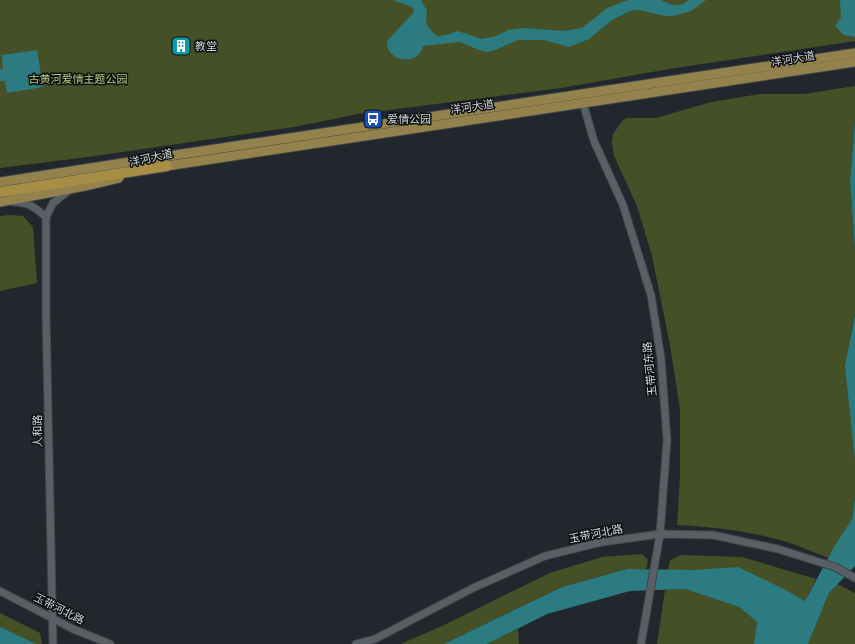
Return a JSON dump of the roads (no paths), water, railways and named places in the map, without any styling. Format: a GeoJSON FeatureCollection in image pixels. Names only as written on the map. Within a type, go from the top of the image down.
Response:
{"type":"FeatureCollection","features":[{"type":"Feature","properties":{"kind":"highway"},"geometry":{"type":"LineString","coordinates":[[0,192],[73,184],[167,166]]}},
{"type":"Feature","properties":{"kind":"main road","name":"洋河大道"},"geometry":{"type":"LineString","coordinates":[[0,182],[855,54]]}},
{"type":"Feature","properties":{"kind":"main road","name":"洋河大道"},"geometry":{"type":"LineString","coordinates":[[167,166],[855,62]]}},
{"type":"Feature","properties":{"kind":"main road"},"geometry":{"type":"LineString","coordinates":[[0,202],[73,184]]}},
{"type":"Feature","properties":{"kind":"street","name":"玉带河东路"},"geometry":{"type":"LineString","coordinates":[[583,103],[594,141],[623,205],[651,295],[661,358],[667,440],[660,534],[641,644]]}},
{"type":"Feature","properties":{"kind":"street"},"geometry":{"type":"LineString","coordinates":[[0,202],[28,203],[46,216],[53,202],[73,184]]}},
{"type":"Feature","properties":{"kind":"street","name":"人和路"},"geometry":{"type":"LineString","coordinates":[[46,216],[46,314],[54,619],[53,641]]}},
{"type":"Feature","properties":{"kind":"street","name":"玉带河北路"},"geometry":{"type":"LineString","coordinates":[[356,644],[374,639],[473,588],[545,556],[602,542],[660,534],[713,535],[778,549],[835,568],[855,578]]}},
{"type":"Feature","properties":{"kind":"street","name":"玉带河北路"},"geometry":{"type":"LineString","coordinates":[[0,591],[73,629],[110,644]]}},
{"type":"Feature","properties":{"kind":"water"},"geometry":{"type":"Polygon","coordinates":[[[393,0],[421,0],[427,11],[426,23],[433,33],[438,36],[458,31],[482,39],[496,36],[508,30],[525,28],[563,31],[582,28],[607,8],[628,0],[661,0],[672,5],[678,5],[689,0],[706,0],[691,11],[673,16],[666,16],[639,10],[630,11],[612,20],[589,39],[569,47],[544,40],[518,40],[495,50],[486,52],[460,42],[423,46],[420,53],[415,57],[403,59],[391,54],[387,41],[413,13],[414,10],[412,7],[393,0]]]}},
{"type":"Feature","properties":{"kind":"water"},"geometry":{"type":"Polygon","coordinates":[[[840,0],[855,0],[855,37],[844,35],[835,26],[841,17],[840,0]]]}},
{"type":"Feature","properties":{"kind":"water"},"geometry":{"type":"Polygon","coordinates":[[[37,50],[43,87],[7,93],[5,81],[0,81],[0,69],[3,69],[2,55],[37,50]]]}},
{"type":"Feature","properties":{"kind":"water"},"geometry":{"type":"Polygon","coordinates":[[[855,120],[855,250],[850,181],[855,120]]]}},
{"type":"Feature","properties":{"kind":"water"},"geometry":{"type":"Polygon","coordinates":[[[855,314],[855,460],[845,366],[855,314]]]}},
{"type":"Feature","properties":{"kind":"water"},"geometry":{"type":"Polygon","coordinates":[[[855,498],[855,566],[829,593],[808,644],[754,644],[757,622],[739,607],[685,589],[630,591],[547,614],[487,644],[444,644],[562,587],[627,569],[695,570],[738,567],[788,591],[805,601],[834,547],[852,519],[855,498]]]}},
{"type":"Feature","properties":{"kind":"water"},"geometry":{"type":"Polygon","coordinates":[[[0,627],[36,644],[0,644],[0,627]]]}},
{"type":"Feature","properties":{"kind":"place","name":"教堂"},"geometry":{"type":"Point","coordinates":[181,46]}},
{"type":"Feature","properties":{"kind":"place","name":"爱情公园"},"geometry":{"type":"Point","coordinates":[373,119]}},
{"type":"Feature","properties":{"kind":"park label","name":"古黄河爱情主题公园"},"geometry":{"type":"Point","coordinates":[78,79]}}]}
